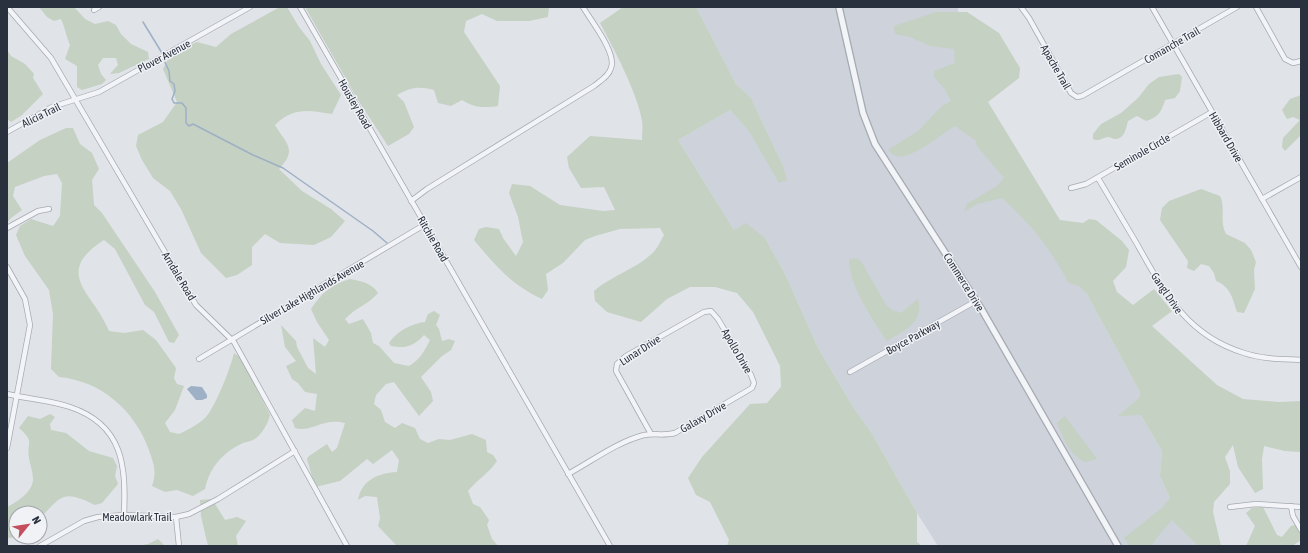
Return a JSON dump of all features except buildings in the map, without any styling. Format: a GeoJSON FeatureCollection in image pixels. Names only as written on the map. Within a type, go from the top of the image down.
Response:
{"type":"FeatureCollection","features":[{"type":"Feature","properties":{"kind":"street","name":"Arndale Road"},"geometry":{"type":"LineString","coordinates":[[7,7],[24,28],[46,50],[196,305],[232,338],[347,546]]}},
{"type":"Feature","properties":{"kind":"street"},"geometry":{"type":"LineString","coordinates":[[94,10],[99,7]]}},
{"type":"Feature","properties":{"kind":"street","name":"Plover Avenue"},"geometry":{"type":"LineString","coordinates":[[76,100],[99,92],[250,7]]}},
{"type":"Feature","properties":{"kind":"street","name":"Housley Road"},"geometry":{"type":"LineString","coordinates":[[300,7],[411,201]]}},
{"type":"Feature","properties":{"kind":"street"},"geometry":{"type":"LineString","coordinates":[[411,201],[427,189],[594,86],[608,75],[612,65],[611,55],[583,7]]}},
{"type":"Feature","properties":{"kind":"street","name":"Commerce Drive"},"geometry":{"type":"LineString","coordinates":[[839,7],[863,113],[872,138],[976,301],[1118,546]]}},
{"type":"Feature","properties":{"kind":"street","name":"Apache Trail"},"geometry":{"type":"LineString","coordinates":[[1020,7],[1029,18],[1073,95],[1082,96],[1106,82]]}},
{"type":"Feature","properties":{"kind":"street","name":"Hibbard Drive"},"geometry":{"type":"LineString","coordinates":[[1152,7],[1301,267]]}},
{"type":"Feature","properties":{"kind":"street","name":"Comanche Trail"},"geometry":{"type":"LineString","coordinates":[[1106,82],[1237,7]]}},
{"type":"Feature","properties":{"kind":"street"},"geometry":{"type":"LineString","coordinates":[[1256,7],[1285,59],[1293,63],[1301,61]]}},
{"type":"Feature","properties":{"kind":"street","name":"Alicia Trail"},"geometry":{"type":"LineString","coordinates":[[7,132],[45,110],[76,100]]}},
{"type":"Feature","properties":{"kind":"street","name":"Seminole Circle"},"geometry":{"type":"LineString","coordinates":[[1071,188],[1079,187],[1098,178],[1212,112]]}},
{"type":"Feature","properties":{"kind":"street"},"geometry":{"type":"LineString","coordinates":[[1262,199],[1301,177]]}},
{"type":"Feature","properties":{"kind":"street","name":"Gangl Drive"},"geometry":{"type":"LineString","coordinates":[[1098,178],[1169,298],[1193,326],[1222,345],[1244,354],[1301,360]]}},
{"type":"Feature","properties":{"kind":"street","name":"Ritchie Road"},"geometry":{"type":"LineString","coordinates":[[411,201],[610,546]]}},
{"type":"Feature","properties":{"kind":"street"},"geometry":{"type":"LineString","coordinates":[[7,228],[38,211],[49,210]]}},
{"type":"Feature","properties":{"kind":"street","name":"Silver Lake Highlands Avenue"},"geometry":{"type":"LineString","coordinates":[[199,359],[424,225]]}},
{"type":"Feature","properties":{"kind":"street"},"geometry":{"type":"LineString","coordinates":[[7,267],[25,299],[30,319],[29,332],[7,448]]}},
{"type":"Feature","properties":{"kind":"street","name":"Boyce Parkway"},"geometry":{"type":"LineString","coordinates":[[850,372],[976,301]]}},
{"type":"Feature","properties":{"kind":"street","name":"Lunar Drive"},"geometry":{"type":"LineString","coordinates":[[651,434],[641,413],[616,371],[618,362],[704,312],[712,312]]}},
{"type":"Feature","properties":{"kind":"street","name":"Apollo Drive"},"geometry":{"type":"LineString","coordinates":[[712,312],[718,318],[751,375],[754,383],[749,391]]}},
{"type":"Feature","properties":{"kind":"street","name":"Galaxy Drive"},"geometry":{"type":"LineString","coordinates":[[568,474],[625,442],[651,434],[660,436],[675,433],[749,391]]}},
{"type":"Feature","properties":{"kind":"street"},"geometry":{"type":"LineString","coordinates":[[7,394],[70,407],[85,413],[101,425],[117,448],[123,465],[125,486],[124,515]]}},
{"type":"Feature","properties":{"kind":"street","name":"Meadowlark Trail"},"geometry":{"type":"LineString","coordinates":[[40,546],[90,519],[102,516],[124,515],[176,517],[202,509],[295,451]]}},
{"type":"Feature","properties":{"kind":"street"},"geometry":{"type":"LineString","coordinates":[[1230,507],[1256,504],[1301,507]]}},
{"type":"Feature","properties":{"kind":"street"},"geometry":{"type":"LineString","coordinates":[[1291,506],[1293,516],[1301,530]]}},
{"type":"Feature","properties":{"kind":"street"},"geometry":{"type":"LineString","coordinates":[[176,517],[179,546]]}},
{"type":"Feature","properties":{"kind":"shaded area"},"geometry":{"type":"Polygon","coordinates":[[[696,7],[958,7],[957,70],[1087,294],[1140,392],[1139,398],[1141,415],[1162,451],[1160,476],[1170,498],[1172,519],[1198,546],[938,546],[917,513],[871,432],[855,410],[818,348],[786,276],[765,238],[734,230],[678,140],[730,110],[783,166],[751,98],[736,84],[696,7]]]}},
{"type":"Feature","properties":{"kind":"green space"},"geometry":{"type":"Polygon","coordinates":[[[39,7],[74,7],[85,19],[95,24],[108,21],[116,25],[121,34],[131,44],[148,52],[149,59],[119,73],[110,74],[118,65],[116,58],[103,58],[98,65],[101,74],[106,80],[102,84],[82,90],[77,87],[77,66],[65,59],[70,45],[61,19],[54,21],[47,17],[39,7]]]}},
{"type":"Feature","properties":{"kind":"green space"},"geometry":{"type":"Polygon","coordinates":[[[280,7],[287,7],[299,27],[310,41],[321,64],[341,95],[332,114],[302,111],[288,115],[275,125],[286,142],[289,151],[285,162],[279,169],[302,191],[331,209],[345,221],[331,237],[314,245],[280,243],[265,234],[252,247],[252,265],[237,275],[226,278],[201,253],[181,209],[170,191],[153,178],[142,160],[136,146],[138,135],[163,122],[177,102],[163,69],[171,53],[197,42],[216,47],[231,34],[280,7]]]}},
{"type":"Feature","properties":{"kind":"green space"},"geometry":{"type":"Polygon","coordinates":[[[305,7],[549,7],[548,17],[529,21],[497,21],[482,14],[466,21],[464,32],[500,86],[498,106],[479,107],[462,100],[451,106],[438,103],[434,90],[415,88],[407,90],[397,95],[404,102],[414,127],[409,134],[388,146],[358,100],[305,7]]]}},
{"type":"Feature","properties":{"kind":"green space"},"geometry":{"type":"Polygon","coordinates":[[[623,7],[696,7],[736,84],[751,98],[783,166],[787,180],[779,183],[749,131],[730,110],[678,140],[734,230],[746,223],[765,238],[786,276],[818,348],[855,410],[871,432],[917,513],[917,542],[922,546],[727,546],[729,540],[710,502],[696,495],[688,478],[702,457],[750,404],[767,403],[781,387],[780,366],[753,312],[737,293],[715,287],[690,287],[667,299],[641,322],[607,312],[595,301],[594,291],[601,285],[643,261],[656,249],[664,235],[660,228],[620,229],[585,240],[563,263],[546,274],[548,290],[542,299],[512,281],[474,240],[479,229],[486,227],[499,229],[503,238],[516,256],[523,242],[518,217],[509,193],[512,184],[530,186],[560,205],[603,211],[615,210],[604,187],[581,188],[569,168],[567,157],[590,136],[642,140],[642,121],[636,98],[600,23],[623,7]]]}},
{"type":"Feature","properties":{"kind":"green space"},"geometry":{"type":"Polygon","coordinates":[[[936,12],[967,12],[999,33],[1020,68],[1019,78],[988,102],[1060,220],[1083,223],[1089,219],[1096,220],[1122,241],[1129,250],[1126,267],[1113,281],[1117,292],[1133,305],[1154,289],[1172,311],[1152,326],[1217,385],[1243,399],[1279,402],[1301,401],[1301,452],[1285,451],[1264,446],[1262,459],[1263,489],[1255,493],[1238,467],[1233,445],[1225,457],[1230,471],[1230,484],[1214,502],[1213,512],[1221,546],[1198,546],[1172,520],[1155,540],[1152,546],[1130,546],[1124,538],[1163,507],[1170,498],[1160,476],[1162,451],[1141,415],[1118,416],[1139,398],[1140,392],[1087,294],[1079,286],[1069,283],[1040,238],[1023,218],[1002,198],[977,204],[964,212],[967,204],[997,186],[1004,178],[977,146],[976,141],[955,126],[926,146],[909,155],[896,156],[888,150],[918,131],[942,106],[951,101],[944,88],[934,77],[934,71],[955,63],[954,49],[930,46],[910,37],[895,34],[894,26],[936,12]]]}},
{"type":"Feature","properties":{"kind":"green space"},"geometry":{"type":"Polygon","coordinates":[[[7,50],[11,56],[25,64],[34,74],[33,78],[43,94],[22,115],[11,122],[7,119],[7,50]]]}},
{"type":"Feature","properties":{"kind":"green space"},"geometry":{"type":"Polygon","coordinates":[[[1179,74],[1182,77],[1180,91],[1175,98],[1165,100],[1161,111],[1157,116],[1146,121],[1137,116],[1128,121],[1124,133],[1120,138],[1114,139],[1108,137],[1098,140],[1093,139],[1093,134],[1101,124],[1121,113],[1138,98],[1149,84],[1159,77],[1179,74]]]}},
{"type":"Feature","properties":{"kind":"green space"},"geometry":{"type":"Polygon","coordinates":[[[1301,95],[1301,135],[1285,151],[1282,147],[1283,138],[1300,120],[1293,117],[1287,119],[1282,110],[1290,99],[1301,95]]]}},
{"type":"Feature","properties":{"kind":"green space"},"geometry":{"type":"Polygon","coordinates":[[[66,128],[73,128],[80,144],[92,153],[99,169],[92,180],[94,205],[102,213],[155,292],[179,335],[174,343],[169,342],[154,312],[145,305],[115,249],[104,240],[88,252],[80,263],[79,274],[81,284],[103,318],[109,331],[124,333],[143,330],[156,340],[176,368],[174,378],[177,384],[184,386],[175,410],[165,423],[170,432],[179,434],[204,419],[222,388],[234,353],[241,358],[270,415],[266,426],[259,436],[253,440],[242,443],[222,457],[213,468],[205,489],[193,496],[177,490],[165,492],[152,486],[154,468],[149,450],[143,436],[126,411],[115,400],[103,392],[75,380],[59,377],[51,369],[53,314],[49,290],[25,256],[16,235],[20,226],[31,219],[53,226],[60,216],[62,183],[57,174],[44,176],[15,187],[13,196],[22,210],[7,223],[7,163],[40,140],[66,128]]]}},
{"type":"Feature","properties":{"kind":"green space"},"geometry":{"type":"Polygon","coordinates":[[[1201,189],[1220,196],[1222,201],[1223,225],[1226,234],[1245,243],[1251,250],[1256,262],[1254,270],[1255,289],[1244,313],[1237,312],[1228,290],[1221,283],[1216,281],[1214,273],[1209,266],[1201,264],[1194,271],[1187,268],[1188,261],[1160,220],[1162,208],[1169,201],[1201,189]]]}},
{"type":"Feature","properties":{"kind":"green space"},"geometry":{"type":"Polygon","coordinates":[[[855,258],[861,261],[886,305],[892,310],[901,313],[918,299],[919,307],[916,320],[912,325],[887,341],[862,302],[857,291],[850,269],[849,259],[855,258]]]}},
{"type":"Feature","properties":{"kind":"green space"},"geometry":{"type":"Polygon","coordinates":[[[350,279],[373,287],[378,293],[345,319],[349,324],[363,319],[371,333],[373,343],[379,346],[394,363],[409,366],[422,354],[430,340],[424,335],[417,342],[405,347],[391,346],[389,343],[396,335],[405,329],[415,324],[425,322],[428,314],[434,311],[440,315],[436,325],[439,329],[442,341],[449,339],[455,341],[451,350],[442,356],[421,377],[431,392],[433,401],[419,416],[394,382],[386,384],[376,395],[374,404],[381,410],[385,422],[395,428],[402,423],[415,428],[420,439],[428,443],[439,439],[450,440],[472,434],[486,440],[487,452],[493,455],[497,461],[468,491],[473,504],[480,507],[489,520],[487,525],[492,539],[498,546],[397,546],[378,526],[380,518],[377,497],[365,496],[358,500],[363,487],[372,479],[383,474],[397,472],[399,460],[392,450],[373,464],[367,459],[340,481],[315,487],[307,459],[327,444],[332,452],[337,448],[345,423],[330,422],[301,429],[295,428],[292,420],[305,408],[315,411],[317,394],[305,392],[298,383],[292,379],[286,366],[296,361],[285,347],[281,325],[296,341],[297,347],[308,368],[316,374],[313,338],[325,347],[329,340],[317,322],[311,309],[319,298],[328,290],[337,284],[350,279]]]}},
{"type":"Feature","properties":{"kind":"green space"},"geometry":{"type":"Polygon","coordinates":[[[50,414],[55,417],[50,424],[51,430],[66,433],[89,451],[113,458],[117,466],[115,476],[118,484],[102,503],[95,505],[76,497],[69,496],[58,500],[48,509],[48,505],[10,505],[20,499],[27,492],[33,479],[28,452],[29,440],[19,428],[28,416],[40,419],[50,414]]]}},
{"type":"Feature","properties":{"kind":"green space"},"geometry":{"type":"Polygon","coordinates":[[[1065,416],[1097,459],[1085,462],[1079,459],[1071,450],[1057,423],[1065,416]]]}},
{"type":"Feature","properties":{"kind":"green space"},"geometry":{"type":"Polygon","coordinates":[[[212,499],[225,520],[237,517],[246,521],[236,536],[238,546],[208,546],[201,516],[200,500],[212,499]]]}},
{"type":"Feature","properties":{"kind":"green space"},"geometry":{"type":"Polygon","coordinates":[[[8,506],[7,538],[7,507],[8,506]]]}},
{"type":"Feature","properties":{"kind":"green space"},"geometry":{"type":"Polygon","coordinates":[[[1263,507],[1277,535],[1282,537],[1291,526],[1295,525],[1301,535],[1301,540],[1292,546],[1246,546],[1255,526],[1246,513],[1252,508],[1263,507]]]}},
{"type":"Feature","properties":{"kind":"green space"},"geometry":{"type":"Polygon","coordinates":[[[158,539],[165,546],[137,546],[148,544],[158,539]]]}},
{"type":"Feature","properties":{"kind":"water"},"geometry":{"type":"Polygon","coordinates":[[[191,386],[202,387],[207,395],[207,398],[196,400],[187,389],[191,386]]]}},
{"type":"Feature","properties":{"kind":"waterway"},"geometry":{"type":"LineString","coordinates":[[143,22],[162,53]]}},
{"type":"Feature","properties":{"kind":"waterway"},"geometry":{"type":"LineString","coordinates":[[164,60],[169,71],[170,81],[174,84],[175,91],[172,99],[174,103],[182,103],[186,108],[186,123],[189,126],[193,124],[253,155],[283,168],[373,231],[387,243]]}}]}
